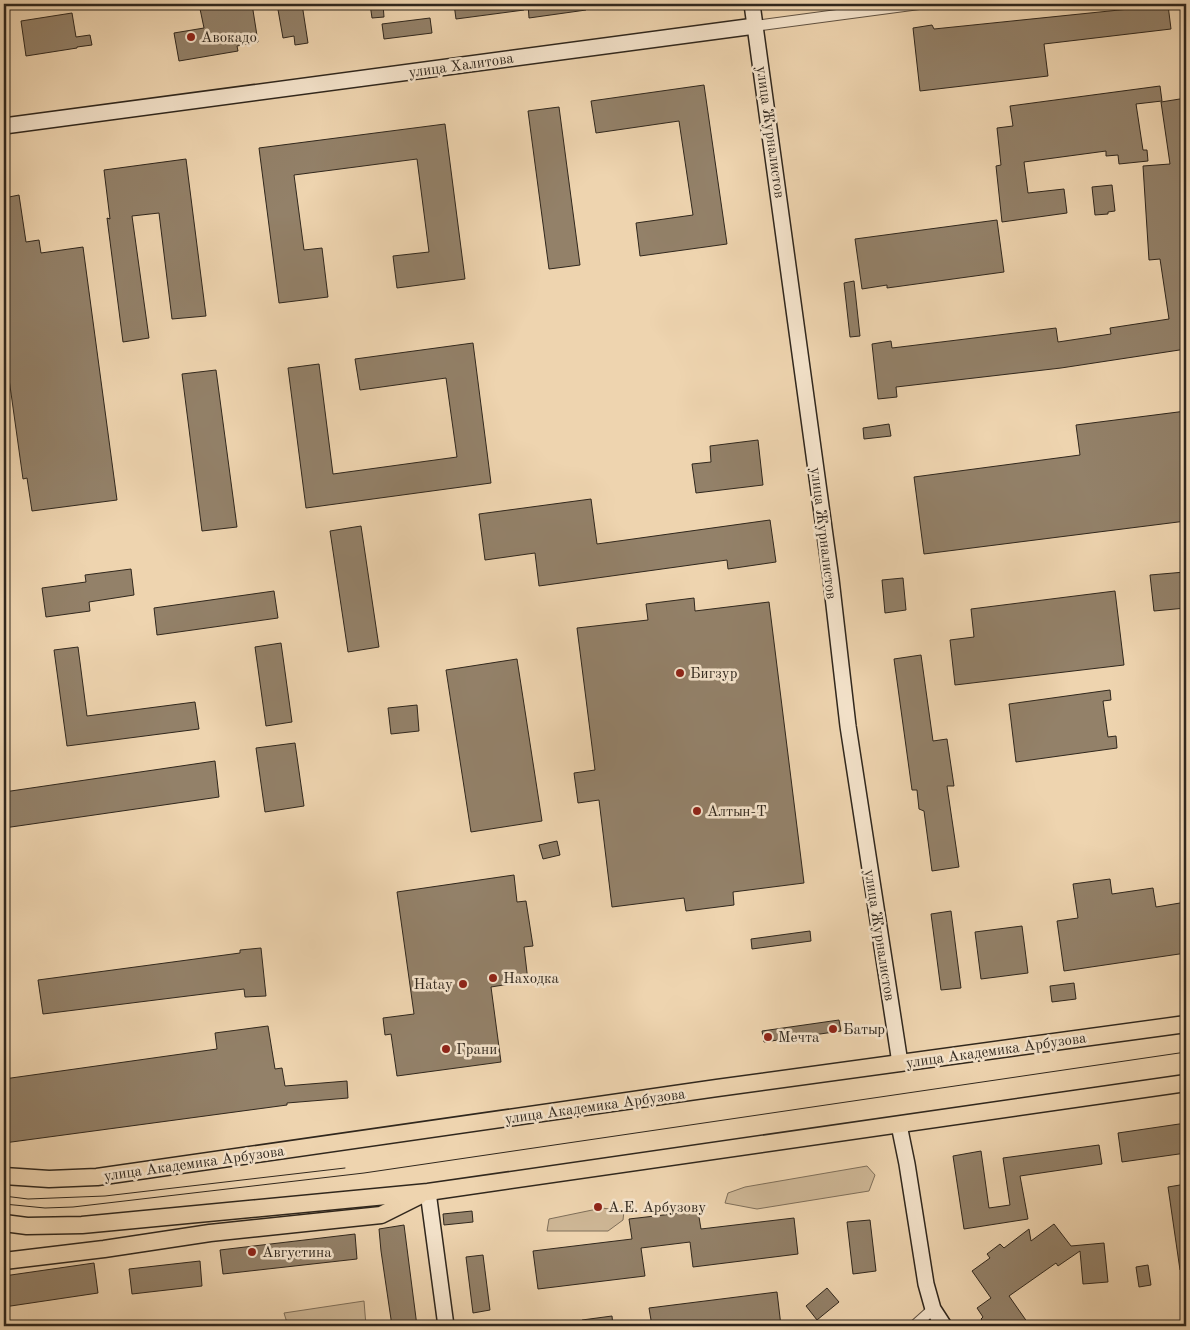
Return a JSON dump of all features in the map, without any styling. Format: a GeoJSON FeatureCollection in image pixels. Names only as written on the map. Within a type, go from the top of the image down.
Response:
{"type":"FeatureCollection","features":[{"type":"Feature","properties":{"kind":"main road","name":"улица Академика Арбузова"},"geometry":{"type":"LineString","coordinates":[[4,1176],[49,1179],[97,1177],[1186,1024]]}},
{"type":"Feature","properties":{"kind":"main road"},"geometry":{"type":"LineString","coordinates":[[4,1223],[27,1226],[82,1225],[428,1192],[1186,1083]]}},
{"type":"Feature","properties":{"kind":"main road"},"geometry":{"type":"LineString","coordinates":[[4,1261],[227,1231],[381,1215],[428,1192]]}},
{"type":"Feature","properties":{"kind":"street","name":"улица Журналистов"},"geometry":{"type":"LineString","coordinates":[[752,4],[830,570],[848,726],[900,1063]]}},
{"type":"Feature","properties":{"kind":"street","name":"улица Халитова"},"geometry":{"type":"LineString","coordinates":[[4,126],[919,4]]}},
{"type":"Feature","properties":{"kind":"street"},"geometry":{"type":"LineString","coordinates":[[899,1125],[926,1284],[933,1309],[944,1326]]}},
{"type":"Feature","properties":{"kind":"street"},"geometry":{"type":"LineString","coordinates":[[428,1192],[446,1326]]}},
{"type":"Feature","properties":{"kind":"street"},"geometry":{"type":"LineString","coordinates":[[914,1326],[933,1309]]}},
{"type":"Feature","properties":{"kind":"shaded area"},"geometry":{"type":"Polygon","coordinates":[[[4,990],[9,1026],[4,1027],[4,990]]]}},
{"type":"Feature","properties":{"kind":"shaded area"},"geometry":{"type":"Polygon","coordinates":[[[867,1166],[875,1175],[869,1191],[757,1209],[725,1203],[728,1193],[745,1187],[867,1166]]]}},
{"type":"Feature","properties":{"kind":"shaded area"},"geometry":{"type":"Polygon","coordinates":[[[602,1208],[624,1211],[623,1220],[608,1231],[547,1231],[549,1219],[602,1208]]]}},
{"type":"Feature","properties":{"kind":"shaded area"},"geometry":{"type":"Polygon","coordinates":[[[364,1301],[366,1326],[288,1326],[284,1313],[364,1301]]]}},
{"type":"Feature","properties":{"kind":"building"},"geometry":{"type":"Polygon","coordinates":[[[199,4],[252,4],[258,42],[237,46],[238,51],[179,61],[174,33],[204,28],[199,4]]]}},
{"type":"Feature","properties":{"kind":"building"},"geometry":{"type":"Polygon","coordinates":[[[277,4],[302,4],[308,43],[295,45],[294,36],[283,38],[277,4]]]}},
{"type":"Feature","properties":{"kind":"building"},"geometry":{"type":"Polygon","coordinates":[[[370,4],[383,4],[384,17],[372,18],[370,4]]]}},
{"type":"Feature","properties":{"kind":"building"},"geometry":{"type":"Polygon","coordinates":[[[454,4],[524,4],[524,10],[456,19],[454,4]]]}},
{"type":"Feature","properties":{"kind":"building"},"geometry":{"type":"Polygon","coordinates":[[[528,4],[585,4],[586,10],[529,18],[528,4]]]}},
{"type":"Feature","properties":{"kind":"building"},"geometry":{"type":"Polygon","coordinates":[[[1168,5],[1171,29],[1044,44],[1048,76],[920,91],[913,28],[932,25],[934,29],[1168,5]]]}},
{"type":"Feature","properties":{"kind":"building"},"geometry":{"type":"Polygon","coordinates":[[[72,13],[76,37],[90,35],[92,45],[26,56],[21,21],[72,13]]]}},
{"type":"Feature","properties":{"kind":"building"},"geometry":{"type":"Polygon","coordinates":[[[430,18],[432,33],[384,39],[382,24],[430,18]]]}},
{"type":"Feature","properties":{"kind":"building"},"geometry":{"type":"Polygon","coordinates":[[[704,85],[727,244],[640,256],[636,223],[693,215],[679,121],[596,133],[591,101],[704,85]]]}},
{"type":"Feature","properties":{"kind":"building"},"geometry":{"type":"Polygon","coordinates":[[[1160,86],[1162,101],[1136,104],[1143,150],[1147,150],[1148,161],[1119,164],[1118,155],[1106,156],[1106,151],[1024,162],[1028,193],[1064,189],[1067,213],[1002,222],[996,166],[1001,165],[997,128],[1013,126],[1010,106],[1160,86]]]}},
{"type":"Feature","properties":{"kind":"building"},"geometry":{"type":"Polygon","coordinates":[[[1186,98],[1186,146],[1181,147],[1186,225],[1186,349],[1061,368],[896,387],[897,397],[878,399],[872,344],[891,341],[892,348],[1056,328],[1058,342],[1111,334],[1110,328],[1169,319],[1160,259],[1149,260],[1143,166],[1170,164],[1161,102],[1186,98]]]}},
{"type":"Feature","properties":{"kind":"building"},"geometry":{"type":"Polygon","coordinates":[[[559,107],[580,265],[549,269],[528,111],[559,107]]]}},
{"type":"Feature","properties":{"kind":"building"},"geometry":{"type":"Polygon","coordinates":[[[445,124],[465,279],[397,288],[393,256],[429,252],[417,159],[294,175],[304,250],[322,248],[328,297],[279,303],[259,148],[445,124]]]}},
{"type":"Feature","properties":{"kind":"building"},"geometry":{"type":"Polygon","coordinates":[[[186,159],[206,316],[172,319],[159,213],[132,216],[149,338],[123,342],[107,218],[110,219],[104,170],[186,159]]]}},
{"type":"Feature","properties":{"kind":"building"},"geometry":{"type":"Polygon","coordinates":[[[1112,185],[1115,211],[1108,212],[1108,214],[1095,215],[1092,187],[1112,185]]]}},
{"type":"Feature","properties":{"kind":"building"},"geometry":{"type":"Polygon","coordinates":[[[19,195],[26,242],[39,240],[41,253],[83,247],[117,500],[32,511],[27,478],[23,479],[4,343],[4,198],[19,195]]]}},
{"type":"Feature","properties":{"kind":"building"},"geometry":{"type":"Polygon","coordinates":[[[997,220],[1004,272],[887,288],[887,285],[862,289],[855,239],[997,220]]]}},
{"type":"Feature","properties":{"kind":"building"},"geometry":{"type":"Polygon","coordinates":[[[854,281],[860,336],[850,337],[844,283],[854,281]]]}},
{"type":"Feature","properties":{"kind":"building"},"geometry":{"type":"Polygon","coordinates":[[[473,343],[491,483],[306,508],[288,368],[319,364],[333,474],[457,457],[446,378],[360,390],[355,359],[473,343]]]}},
{"type":"Feature","properties":{"kind":"building"},"geometry":{"type":"Polygon","coordinates":[[[216,370],[237,527],[202,531],[182,374],[216,370]]]}},
{"type":"Feature","properties":{"kind":"building"},"geometry":{"type":"Polygon","coordinates":[[[1186,411],[1186,521],[924,554],[914,477],[1080,455],[1076,425],[1186,411]]]}},
{"type":"Feature","properties":{"kind":"building"},"geometry":{"type":"Polygon","coordinates":[[[889,424],[891,436],[864,439],[863,428],[889,424]]]}},
{"type":"Feature","properties":{"kind":"building"},"geometry":{"type":"Polygon","coordinates":[[[758,440],[763,485],[696,493],[692,464],[711,462],[710,446],[758,440]]]}},
{"type":"Feature","properties":{"kind":"building"},"geometry":{"type":"Polygon","coordinates":[[[591,499],[597,544],[770,520],[776,562],[728,569],[727,560],[539,586],[535,553],[485,560],[479,514],[591,499]]]}},
{"type":"Feature","properties":{"kind":"building"},"geometry":{"type":"Polygon","coordinates":[[[361,526],[379,647],[348,652],[330,531],[361,526]]]}},
{"type":"Feature","properties":{"kind":"building"},"geometry":{"type":"Polygon","coordinates":[[[131,569],[134,595],[89,602],[90,611],[46,617],[42,588],[86,582],[85,575],[131,569]]]}},
{"type":"Feature","properties":{"kind":"building"},"geometry":{"type":"Polygon","coordinates":[[[1185,572],[1186,608],[1154,611],[1150,575],[1185,572]]]}},
{"type":"Feature","properties":{"kind":"building"},"geometry":{"type":"Polygon","coordinates":[[[903,578],[906,610],[885,613],[882,580],[903,578]]]}},
{"type":"Feature","properties":{"kind":"building"},"geometry":{"type":"Polygon","coordinates":[[[274,591],[278,618],[157,635],[154,608],[274,591]]]}},
{"type":"Feature","properties":{"kind":"building"},"geometry":{"type":"Polygon","coordinates":[[[1115,591],[1124,665],[955,685],[950,640],[974,637],[971,609],[1115,591]]]}},
{"type":"Feature","properties":{"kind":"building"},"geometry":{"type":"Polygon","coordinates":[[[694,598],[695,611],[769,602],[804,883],[733,892],[734,905],[686,911],[684,898],[612,907],[599,800],[578,803],[574,773],[595,770],[577,628],[648,620],[646,604],[694,598]]]}},
{"type":"Feature","properties":{"kind":"building"},"geometry":{"type":"Polygon","coordinates":[[[281,643],[292,722],[266,726],[255,647],[281,643]]]}},
{"type":"Feature","properties":{"kind":"building"},"geometry":{"type":"Polygon","coordinates":[[[78,647],[87,716],[195,702],[199,729],[67,746],[54,650],[78,647]]]}},
{"type":"Feature","properties":{"kind":"building"},"geometry":{"type":"Polygon","coordinates":[[[921,655],[933,741],[947,739],[954,786],[947,786],[959,867],[932,871],[924,811],[919,809],[917,790],[912,790],[894,659],[921,655]]]}},
{"type":"Feature","properties":{"kind":"building"},"geometry":{"type":"Polygon","coordinates":[[[517,659],[542,821],[471,832],[446,670],[517,659]]]}},
{"type":"Feature","properties":{"kind":"building"},"geometry":{"type":"Polygon","coordinates":[[[1110,690],[1111,700],[1103,701],[1108,737],[1116,736],[1117,748],[1016,762],[1009,704],[1110,690]]]}},
{"type":"Feature","properties":{"kind":"building"},"geometry":{"type":"Polygon","coordinates":[[[417,705],[419,731],[391,734],[388,708],[417,705]]]}},
{"type":"Feature","properties":{"kind":"building"},"geometry":{"type":"Polygon","coordinates":[[[295,743],[304,806],[265,812],[256,748],[295,743]]]}},
{"type":"Feature","properties":{"kind":"building"},"geometry":{"type":"Polygon","coordinates":[[[215,761],[219,797],[4,828],[4,792],[215,761]]]}},
{"type":"Feature","properties":{"kind":"building"},"geometry":{"type":"Polygon","coordinates":[[[557,841],[560,855],[543,859],[539,845],[557,841]]]}},
{"type":"Feature","properties":{"kind":"building"},"geometry":{"type":"Polygon","coordinates":[[[514,875],[517,902],[526,901],[533,946],[524,947],[528,981],[491,987],[501,1062],[397,1076],[391,1034],[385,1035],[383,1018],[414,1014],[397,892],[514,875]]]}},
{"type":"Feature","properties":{"kind":"building"},"geometry":{"type":"Polygon","coordinates":[[[1110,879],[1112,894],[1153,888],[1156,907],[1186,902],[1186,953],[1064,971],[1057,921],[1078,918],[1073,884],[1110,879]]]}},
{"type":"Feature","properties":{"kind":"building"},"geometry":{"type":"Polygon","coordinates":[[[951,911],[961,988],[941,990],[931,914],[951,911]]]}},
{"type":"Feature","properties":{"kind":"building"},"geometry":{"type":"Polygon","coordinates":[[[1022,926],[1028,973],[981,979],[975,932],[1022,926]]]}},
{"type":"Feature","properties":{"kind":"building"},"geometry":{"type":"Polygon","coordinates":[[[810,931],[811,941],[752,949],[751,939],[810,931]]]}},
{"type":"Feature","properties":{"kind":"building"},"geometry":{"type":"Polygon","coordinates":[[[261,948],[266,996],[245,997],[244,989],[43,1014],[38,980],[240,953],[240,950],[261,948]]]}},
{"type":"Feature","properties":{"kind":"building"},"geometry":{"type":"Polygon","coordinates":[[[1074,983],[1076,999],[1052,1002],[1050,986],[1074,983]]]}},
{"type":"Feature","properties":{"kind":"building"},"geometry":{"type":"Polygon","coordinates":[[[839,1020],[841,1031],[764,1042],[762,1031],[839,1020]]]}},
{"type":"Feature","properties":{"kind":"building"},"geometry":{"type":"Polygon","coordinates":[[[268,1026],[275,1069],[282,1068],[285,1086],[347,1081],[348,1098],[287,1103],[287,1105],[4,1143],[4,1079],[217,1049],[215,1033],[268,1026]]]}},
{"type":"Feature","properties":{"kind":"building"},"geometry":{"type":"Polygon","coordinates":[[[1186,1123],[1186,1153],[1122,1162],[1118,1133],[1186,1123]]]}},
{"type":"Feature","properties":{"kind":"building"},"geometry":{"type":"Polygon","coordinates":[[[1099,1145],[1102,1164],[1020,1176],[1028,1219],[964,1229],[953,1156],[981,1151],[989,1208],[1010,1205],[1003,1158],[1099,1145]]]}},
{"type":"Feature","properties":{"kind":"building"},"geometry":{"type":"Polygon","coordinates":[[[1186,1184],[1186,1269],[1180,1270],[1168,1187],[1186,1184]]]}},
{"type":"Feature","properties":{"kind":"building"},"geometry":{"type":"Polygon","coordinates":[[[472,1211],[473,1222],[444,1225],[443,1214],[472,1211]]]}},
{"type":"Feature","properties":{"kind":"building"},"geometry":{"type":"Polygon","coordinates":[[[698,1211],[701,1229],[794,1218],[798,1254],[693,1267],[690,1242],[641,1248],[645,1276],[538,1289],[533,1251],[632,1239],[629,1219],[698,1211]]]}},
{"type":"Feature","properties":{"kind":"building"},"geometry":{"type":"Polygon","coordinates":[[[870,1220],[876,1271],[853,1274],[847,1222],[870,1220]]]}},
{"type":"Feature","properties":{"kind":"building"},"geometry":{"type":"Polygon","coordinates":[[[1054,1224],[1071,1246],[1104,1243],[1108,1282],[1083,1284],[1080,1251],[1058,1266],[1056,1263],[1009,1296],[1030,1326],[986,1326],[977,1308],[991,1298],[972,1271],[990,1258],[987,1254],[1000,1244],[1004,1248],[1029,1229],[1031,1241],[1054,1224]]]}},
{"type":"Feature","properties":{"kind":"building"},"geometry":{"type":"Polygon","coordinates":[[[404,1225],[417,1326],[392,1326],[381,1251],[379,1229],[404,1225]]]}},
{"type":"Feature","properties":{"kind":"building"},"geometry":{"type":"Polygon","coordinates":[[[355,1234],[357,1259],[223,1274],[220,1250],[355,1234]]]}},
{"type":"Feature","properties":{"kind":"building"},"geometry":{"type":"Polygon","coordinates":[[[483,1255],[490,1310],[473,1313],[466,1257],[483,1255]]]}},
{"type":"Feature","properties":{"kind":"building"},"geometry":{"type":"Polygon","coordinates":[[[200,1261],[202,1286],[132,1294],[129,1269],[200,1261]]]}},
{"type":"Feature","properties":{"kind":"building"},"geometry":{"type":"Polygon","coordinates":[[[94,1263],[98,1293],[4,1307],[4,1276],[94,1263]]]}},
{"type":"Feature","properties":{"kind":"building"},"geometry":{"type":"Polygon","coordinates":[[[1148,1265],[1151,1285],[1139,1287],[1136,1267],[1148,1265]]]}},
{"type":"Feature","properties":{"kind":"building"},"geometry":{"type":"Polygon","coordinates":[[[827,1288],[839,1302],[817,1320],[806,1306],[827,1288]]]}},
{"type":"Feature","properties":{"kind":"building"},"geometry":{"type":"Polygon","coordinates":[[[777,1292],[781,1326],[652,1326],[649,1308],[777,1292]]]}},
{"type":"Feature","properties":{"kind":"building"},"geometry":{"type":"Polygon","coordinates":[[[612,1316],[613,1326],[582,1326],[582,1320],[612,1316]]]}},
{"type":"Feature","properties":{"kind":"tram line"},"geometry":{"type":"LineString","coordinates":[[4,1204],[45,1208],[73,1207],[364,1173],[1186,1052]]}},
{"type":"Feature","properties":{"kind":"tram line"},"geometry":{"type":"LineString","coordinates":[[4,1196],[28,1199],[105,1196],[345,1168]]}},
{"type":"Feature","properties":{"kind":"place","name":"Авокадо"},"geometry":{"type":"Point","coordinates":[191,37]}},
{"type":"Feature","properties":{"kind":"place","name":"Бигзур"},"geometry":{"type":"Point","coordinates":[680,673]}},
{"type":"Feature","properties":{"kind":"place","name":"Алтын-Т"},"geometry":{"type":"Point","coordinates":[697,811]}},
{"type":"Feature","properties":{"kind":"place","name":"Находка"},"geometry":{"type":"Point","coordinates":[493,978]}},
{"type":"Feature","properties":{"kind":"place","name":"Hatay"},"geometry":{"type":"Point","coordinates":[463,984]}},
{"type":"Feature","properties":{"kind":"place","name":"Батыр"},"geometry":{"type":"Point","coordinates":[833,1029]}},
{"type":"Feature","properties":{"kind":"place","name":"Мечта"},"geometry":{"type":"Point","coordinates":[768,1037]}},
{"type":"Feature","properties":{"kind":"place","name":"Грани"},"geometry":{"type":"Point","coordinates":[446,1049]}},
{"type":"Feature","properties":{"kind":"place","name":"А.Е. Арбузову"},"geometry":{"type":"Point","coordinates":[598,1207]}},
{"type":"Feature","properties":{"kind":"place","name":"Августина"},"geometry":{"type":"Point","coordinates":[252,1252]}}]}
